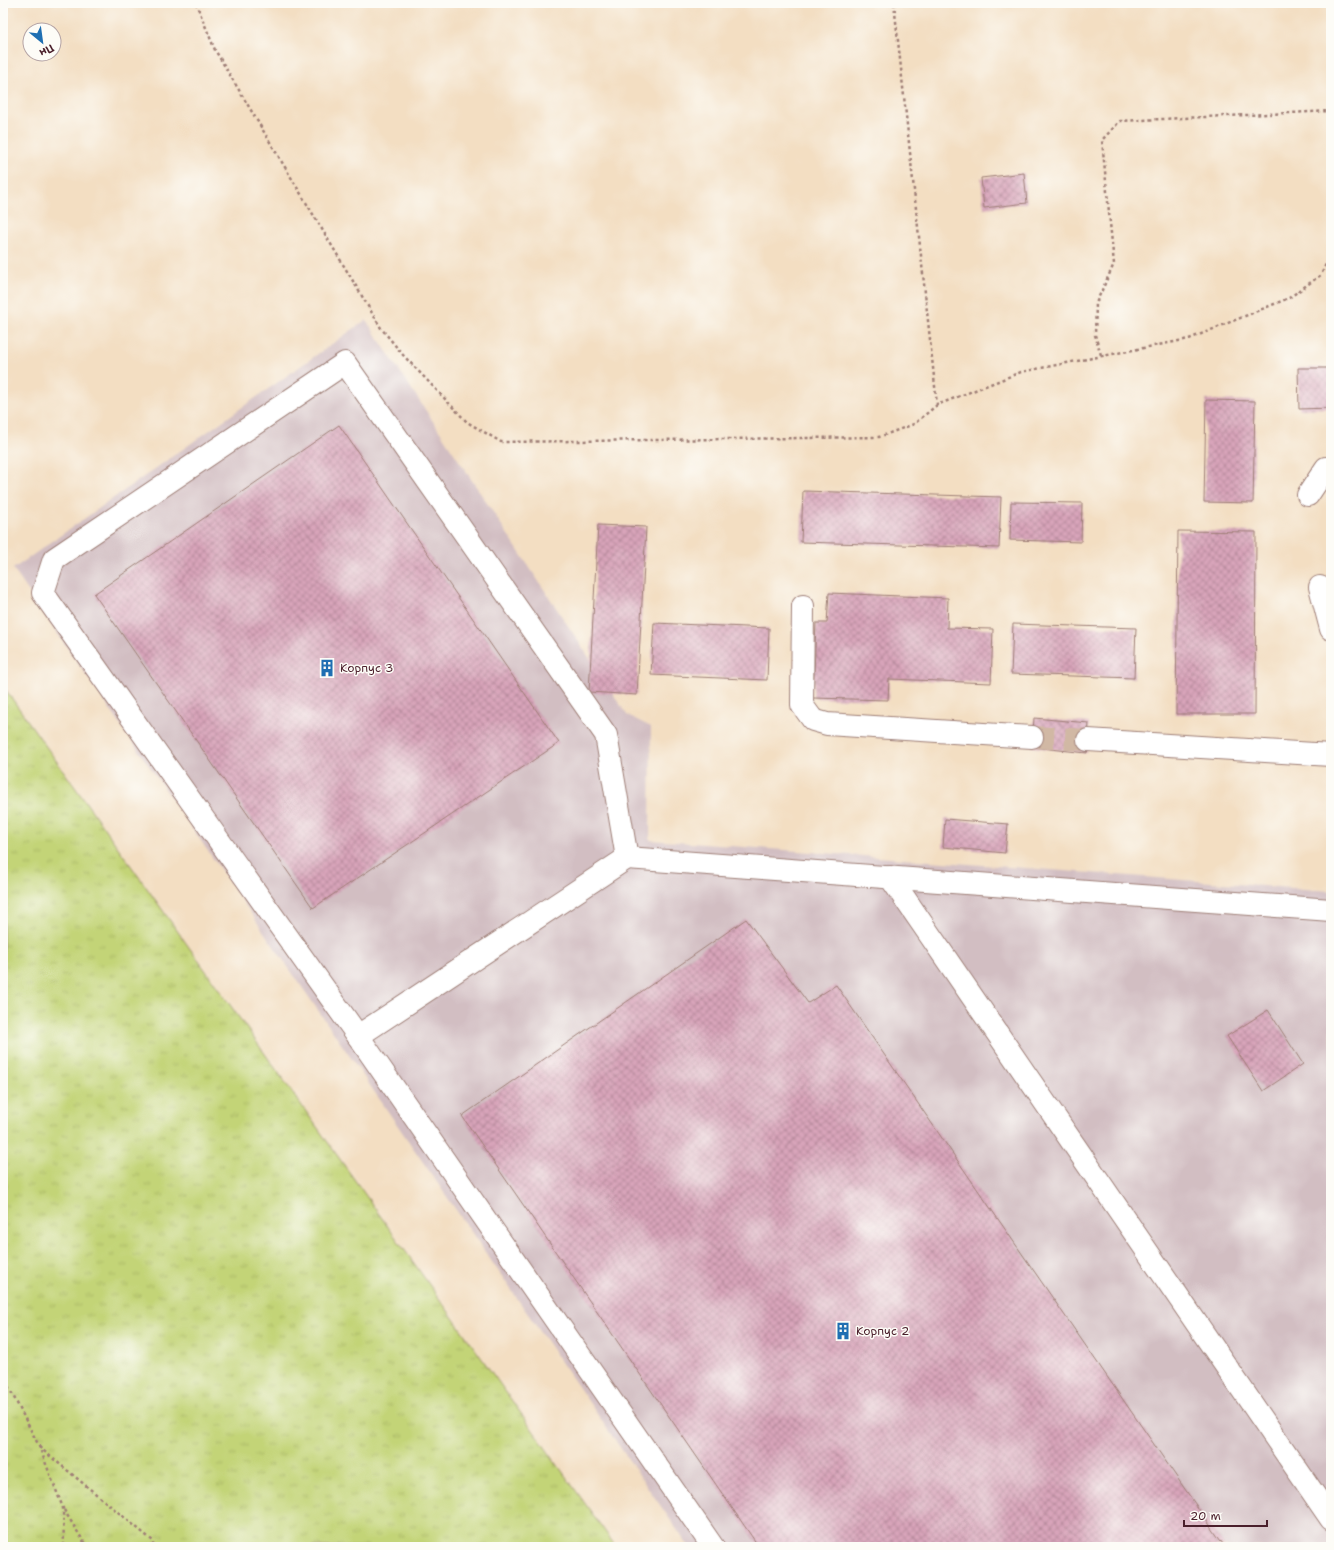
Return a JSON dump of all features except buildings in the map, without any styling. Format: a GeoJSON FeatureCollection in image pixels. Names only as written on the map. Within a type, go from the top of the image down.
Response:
{"type":"FeatureCollection","features":[{"type":"Feature","properties":{"kind":"lane"},"geometry":{"type":"LineString","coordinates":[[627,858],[606,735],[345,363],[54,559],[43,592],[358,1036],[713,1547]]}},
{"type":"Feature","properties":{"kind":"lane"},"geometry":{"type":"LineString","coordinates":[[1308,495],[1326,468],[1331,468]]}},
{"type":"Feature","properties":{"kind":"lane"},"geometry":{"type":"LineString","coordinates":[[1320,587],[1331,629]]}},
{"type":"Feature","properties":{"kind":"lane"},"geometry":{"type":"LineString","coordinates":[[803,606],[802,705],[813,720],[827,724],[1032,737]]}},
{"type":"Feature","properties":{"kind":"lane"},"geometry":{"type":"LineString","coordinates":[[1088,740],[1331,755]]}},
{"type":"Feature","properties":{"kind":"lane"},"geometry":{"type":"LineString","coordinates":[[358,1036],[627,858],[1331,910]]}},
{"type":"Feature","properties":{"kind":"lane"},"geometry":{"type":"LineString","coordinates":[[890,877],[1331,1519]]}},
{"type":"Feature","properties":{"kind":"path"},"geometry":{"type":"LineString","coordinates":[[196,3],[215,50],[381,328],[403,355],[467,422],[501,442],[879,437],[914,424],[937,404],[1021,372],[1189,338],[1289,298],[1321,276],[1331,253]]}},
{"type":"Feature","properties":{"kind":"path"},"geometry":{"type":"LineString","coordinates":[[894,3],[937,404]]}},
{"type":"Feature","properties":{"kind":"path"},"geometry":{"type":"LineString","coordinates":[[1101,355],[1095,335],[1096,303],[1114,264],[1102,140],[1120,120],[1331,111]]}},
{"type":"Feature","properties":{"kind":"path"},"geometry":{"type":"LineString","coordinates":[[3,1376],[39,1446],[63,1508],[87,1547]]}},
{"type":"Feature","properties":{"kind":"path"},"geometry":{"type":"LineString","coordinates":[[39,1446],[153,1542],[153,1547]]}},
{"type":"Feature","properties":{"kind":"path"},"geometry":{"type":"LineString","coordinates":[[63,1508],[64,1547]]}},
{"type":"Feature","properties":{"kind":"shaded area"},"geometry":{"type":"Polygon","coordinates":[[[366,320],[627,715],[651,727],[650,840],[1331,891],[1331,1547],[689,1547],[13,569],[366,320]]]}},
{"type":"Feature","properties":{"kind":"green space"},"geometry":{"type":"Polygon","coordinates":[[[3,686],[616,1547],[3,1547],[3,686]]]}},
{"type":"Feature","properties":{"kind":"tunnel"},"geometry":{"type":"LineString","coordinates":[[1032,737],[1088,740]]}},
{"type":"Feature","properties":{"kind":"place","name":"Корпус 3"},"geometry":{"type":"Point","coordinates":[327,668]}},
{"type":"Feature","properties":{"kind":"place","name":"Корпус 2"},"geometry":{"type":"Point","coordinates":[843,1331]}}]}
